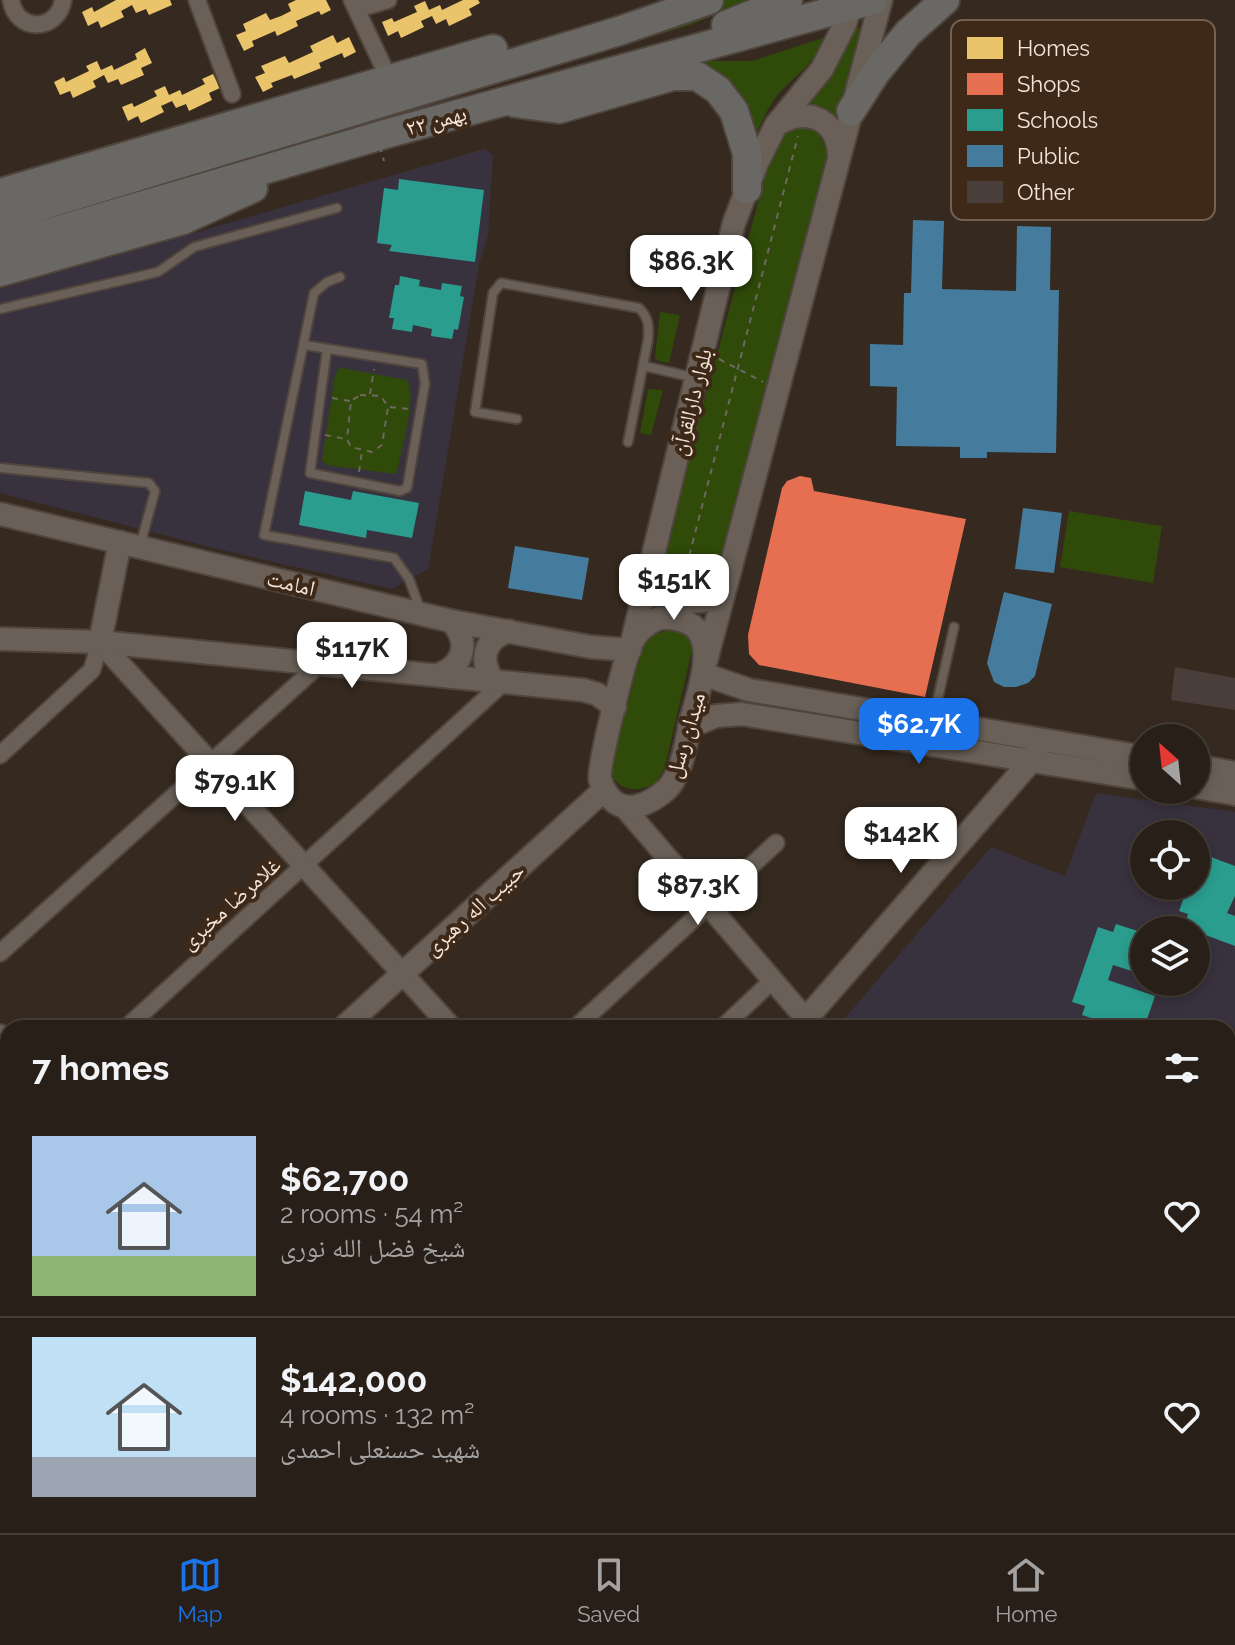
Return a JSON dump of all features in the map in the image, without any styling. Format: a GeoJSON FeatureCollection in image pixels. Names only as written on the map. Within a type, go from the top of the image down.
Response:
{"type":"FeatureCollection","features":[{"type":"Feature","properties":{"kind":"highway"},"geometry":{"type":"LineString","coordinates":[[0,193],[663,0]]}},
{"type":"Feature","properties":{"kind":"highway","name":"۲۲ بهمن"},"geometry":{"type":"LineString","coordinates":[[0,218],[619,31],[709,0]]}},
{"type":"Feature","properties":{"kind":"highway"},"geometry":{"type":"LineString","coordinates":[[678,55],[709,32],[788,0]]}},
{"type":"Feature","properties":{"kind":"highway"},"geometry":{"type":"LineString","coordinates":[[851,111],[908,33],[945,0]]}},
{"type":"Feature","properties":{"kind":"highway","name":"۲۲ بهمن"},"geometry":{"type":"LineString","coordinates":[[0,247],[389,133],[678,55],[858,2]]}},
{"type":"Feature","properties":{"kind":"highway"},"geometry":{"type":"LineString","coordinates":[[507,101],[559,109],[673,76],[697,76],[718,90],[734,111],[747,153],[747,189]]}},
{"type":"Feature","properties":{"kind":"highway"},"geometry":{"type":"LineString","coordinates":[[0,272],[183,220],[389,133]]}},
{"type":"Feature","properties":{"kind":"main road"},"geometry":{"type":"LineString","coordinates":[[705,668],[881,0]]}},
{"type":"Feature","properties":{"kind":"main road","name":"بلوار دارالقرآن"},"geometry":{"type":"LineString","coordinates":[[631,646],[734,223],[776,125],[822,69],[858,2]]}},
{"type":"Feature","properties":{"kind":"main road"},"geometry":{"type":"LineString","coordinates":[[776,125],[799,115],[824,122],[833,131],[839,156]]}},
{"type":"Feature","properties":{"kind":"main road","name":"امامت"},"geometry":{"type":"LineString","coordinates":[[0,514],[451,621],[591,647],[631,646]]}},
{"type":"Feature","properties":{"kind":"main road"},"geometry":{"type":"LineString","coordinates":[[100,642],[130,545]]}},
{"type":"Feature","properties":{"kind":"main road"},"geometry":{"type":"LineString","coordinates":[[650,569],[656,583],[667,594],[681,601],[696,603],[711,600],[726,587]]}},
{"type":"Feature","properties":{"kind":"main road"},"geometry":{"type":"LineString","coordinates":[[623,806],[612,800],[604,790],[600,767],[631,646],[648,623],[659,618],[684,621],[702,637],[705,668]]}},
{"type":"Feature","properties":{"kind":"main road"},"geometry":{"type":"LineString","coordinates":[[438,675],[458,663],[463,652],[463,640],[451,621]]}},
{"type":"Feature","properties":{"kind":"main road"},"geometry":{"type":"LineString","coordinates":[[499,680],[486,669],[484,656],[488,644],[497,635],[509,631]]}},
{"type":"Feature","properties":{"kind":"main road"},"geometry":{"type":"LineString","coordinates":[[0,639],[100,642],[499,680],[583,690],[597,694],[615,707]]}},
{"type":"Feature","properties":{"kind":"main road"},"geometry":{"type":"LineString","coordinates":[[705,668],[749,690],[1130,755]]}},
{"type":"Feature","properties":{"kind":"main road","name":"میدان رسل"},"geometry":{"type":"LineString","coordinates":[[623,806],[637,806],[650,801],[668,787],[679,766],[705,668]]}},
{"type":"Feature","properties":{"kind":"main road"},"geometry":{"type":"LineString","coordinates":[[689,727],[716,716],[742,714],[1130,777]]}},
{"type":"Feature","properties":{"kind":"main road"},"geometry":{"type":"LineString","coordinates":[[805,1020],[1031,761],[1043,740]]}},
{"type":"Feature","properties":{"kind":"main road"},"geometry":{"type":"LineString","coordinates":[[1210,769],[1235,773]]}},
{"type":"Feature","properties":{"kind":"main road","name":"حبیب اله رهبری"},"geometry":{"type":"LineString","coordinates":[[352,1020],[604,790]]}},
{"type":"Feature","properties":{"kind":"main road"},"geometry":{"type":"LineString","coordinates":[[1210,790],[1235,794]]}},
{"type":"Feature","properties":{"kind":"street"},"geometry":{"type":"LineString","coordinates":[[11,0],[18,18],[34,25],[50,22],[57,16],[63,0]]}},
{"type":"Feature","properties":{"kind":"street"},"geometry":{"type":"LineString","coordinates":[[197,0],[232,94]]}},
{"type":"Feature","properties":{"kind":"street"},"geometry":{"type":"LineString","coordinates":[[388,0],[354,5],[389,79]]}},
{"type":"Feature","properties":{"kind":"street"},"geometry":{"type":"LineString","coordinates":[[0,755],[92,670],[100,642]]}},
{"type":"Feature","properties":{"kind":"street"},"geometry":{"type":"LineString","coordinates":[[100,642],[445,1020]]}},
{"type":"Feature","properties":{"kind":"street"},"geometry":{"type":"LineString","coordinates":[[0,953],[321,663]]}},
{"type":"Feature","properties":{"kind":"street","name":"غلامرضا مخبری"},"geometry":{"type":"LineString","coordinates":[[135,1020],[304,866],[499,680]]}},
{"type":"Feature","properties":{"kind":"street"},"geometry":{"type":"LineString","coordinates":[[623,806],[773,980],[800,1020]]}},
{"type":"Feature","properties":{"kind":"street"},"geometry":{"type":"LineString","coordinates":[[584,1020],[776,843]]}},
{"type":"Feature","properties":{"kind":"street"},"geometry":{"type":"LineString","coordinates":[[730,1020],[773,980]]}},
{"type":"Feature","properties":{"kind":"lane"},"geometry":{"type":"LineString","coordinates":[[0,309],[158,272],[194,247],[337,208]]}},
{"type":"Feature","properties":{"kind":"lane"},"geometry":{"type":"LineString","coordinates":[[340,277],[327,282],[314,293],[264,535],[394,558],[409,579],[422,613]]}},
{"type":"Feature","properties":{"kind":"lane"},"geometry":{"type":"LineString","coordinates":[[517,419],[475,412],[493,293],[501,283],[639,308],[646,315],[649,327],[644,366],[628,442]]}},
{"type":"Feature","properties":{"kind":"lane"},"geometry":{"type":"LineString","coordinates":[[304,345],[422,364],[425,384],[407,488],[400,491],[310,473],[327,349]]}},
{"type":"Feature","properties":{"kind":"lane"},"geometry":{"type":"LineString","coordinates":[[644,366],[697,378]]}},
{"type":"Feature","properties":{"kind":"lane"},"geometry":{"type":"LineString","coordinates":[[0,468],[149,483],[155,491],[130,545]]}},
{"type":"Feature","properties":{"kind":"lane"},"geometry":{"type":"LineString","coordinates":[[933,721],[954,627]]}},
{"type":"Feature","properties":{"kind":"path"},"geometry":{"type":"LineString","coordinates":[[360,77],[384,161]]}},
{"type":"Feature","properties":{"kind":"path"},"geometry":{"type":"LineString","coordinates":[[726,587],[686,568],[799,132],[776,125]]}},
{"type":"Feature","properties":{"kind":"path"},"geometry":{"type":"LineString","coordinates":[[703,352],[778,390]]}},
{"type":"Feature","properties":{"kind":"path"},"geometry":{"type":"LineString","coordinates":[[370,395],[376,358]]}},
{"type":"Feature","properties":{"kind":"path"},"geometry":{"type":"LineString","coordinates":[[321,396],[351,401],[360,395],[381,396],[388,407],[382,445],[372,452],[351,447],[347,439],[351,401]]}},
{"type":"Feature","properties":{"kind":"path"},"geometry":{"type":"LineString","coordinates":[[388,407],[409,409]]}},
{"type":"Feature","properties":{"kind":"path"},"geometry":{"type":"LineString","coordinates":[[315,434],[347,439]]}},
{"type":"Feature","properties":{"kind":"path"},"geometry":{"type":"LineString","coordinates":[[357,481],[362,449]]}},
{"type":"Feature","properties":{"kind":"shaded area"},"geometry":{"type":"Polygon","coordinates":[[[484,149],[493,155],[488,236],[479,264],[428,569],[392,589],[226,551],[0,493],[0,289],[484,149]]]}},
{"type":"Feature","properties":{"kind":"shaded area"},"geometry":{"type":"Polygon","coordinates":[[[1096,793],[1130,798],[1130,804],[1176,804],[1235,812],[1235,1020],[843,1020],[991,847],[1065,876],[1096,793]]]}},
{"type":"Feature","properties":{"kind":"green space"},"geometry":{"type":"Polygon","coordinates":[[[725,0],[751,0],[690,25],[595,54],[595,48],[725,0]]]}},
{"type":"Feature","properties":{"kind":"green space"},"geometry":{"type":"Polygon","coordinates":[[[860,28],[836,131],[799,110],[840,59],[853,29],[860,28]]]}},
{"type":"Feature","properties":{"kind":"green space"},"geometry":{"type":"Polygon","coordinates":[[[823,38],[812,60],[776,97],[755,135],[748,109],[742,100],[700,61],[752,61],[823,38]]]}},
{"type":"Feature","properties":{"kind":"green space"},"geometry":{"type":"Polygon","coordinates":[[[795,125],[812,125],[823,142],[827,162],[717,589],[679,592],[659,569],[772,151],[782,133],[795,125]]]}},
{"type":"Feature","properties":{"kind":"green space"},"geometry":{"type":"Polygon","coordinates":[[[660,312],[680,315],[669,363],[655,358],[660,312]]]}},
{"type":"Feature","properties":{"kind":"green space"},"geometry":{"type":"Polygon","coordinates":[[[342,368],[407,380],[410,410],[395,474],[326,465],[322,460],[335,375],[342,368]]]}},
{"type":"Feature","properties":{"kind":"green space"},"geometry":{"type":"Polygon","coordinates":[[[648,389],[663,390],[651,435],[640,433],[648,389]]]}},
{"type":"Feature","properties":{"kind":"green space"},"geometry":{"type":"Polygon","coordinates":[[[1069,511],[1162,526],[1153,583],[1060,567],[1069,511]]]}},
{"type":"Feature","properties":{"kind":"green space"},"geometry":{"type":"Polygon","coordinates":[[[674,629],[686,636],[693,646],[665,767],[655,784],[637,789],[626,788],[611,776],[611,764],[644,642],[650,635],[674,629]]]}},
{"type":"Feature","properties":{"kind":"building: Homes"},"geometry":{"type":"Polygon","coordinates":[[[116,0],[170,0],[172,5],[149,15],[146,9],[136,13],[132,5],[121,11],[124,17],[101,28],[98,21],[88,26],[82,12],[92,7],[94,12],[116,0]]]}},
{"type":"Feature","properties":{"kind":"building: Homes"},"geometry":{"type":"Polygon","coordinates":[[[296,0],[326,0],[331,10],[321,15],[319,11],[296,21],[298,26],[277,36],[275,31],[252,41],[254,46],[244,51],[236,35],[246,31],[243,24],[266,13],[270,20],[281,16],[291,11],[288,4],[296,0]]]}},
{"type":"Feature","properties":{"kind":"building: Homes"},"geometry":{"type":"Polygon","coordinates":[[[463,0],[478,0],[480,3],[469,9],[472,15],[449,26],[446,19],[436,24],[432,16],[421,21],[424,27],[401,38],[398,31],[388,36],[382,22],[392,18],[394,22],[417,12],[414,6],[425,1],[429,10],[440,5],[442,10],[463,0]]]}},
{"type":"Feature","properties":{"kind":"building: Homes"},"geometry":{"type":"Polygon","coordinates":[[[333,35],[337,43],[349,37],[356,52],[344,58],[342,53],[319,63],[321,68],[294,79],[292,75],[271,83],[273,87],[263,92],[255,77],[265,73],[261,66],[285,56],[289,63],[313,52],[310,46],[333,35]]]}},
{"type":"Feature","properties":{"kind":"building: Homes"},"geometry":{"type":"Polygon","coordinates":[[[145,48],[152,63],[141,68],[144,75],[121,85],[118,79],[108,83],[104,75],[93,81],[96,87],[73,98],[70,91],[60,95],[54,82],[64,77],[66,82],[89,71],[86,66],[97,61],[101,70],[112,65],[114,70],[137,59],[135,54],[145,48]]]}},
{"type":"Feature","properties":{"kind":"building: Homes"},"geometry":{"type":"Polygon","coordinates":[[[213,74],[220,88],[209,93],[212,100],[189,111],[186,104],[176,108],[172,101],[161,106],[164,112],[141,123],[138,116],[128,121],[122,107],[132,103],[134,107],[157,96],[154,91],[165,86],[169,95],[180,90],[182,95],[205,84],[202,79],[213,74]]]}},
{"type":"Feature","properties":{"kind":"building: Shops"},"geometry":{"type":"Polygon","coordinates":[[[800,476],[811,478],[814,491],[966,519],[925,697],[759,665],[749,654],[748,635],[782,488],[787,481],[800,476]]]}},
{"type":"Feature","properties":{"kind":"building: Schools"},"geometry":{"type":"Polygon","coordinates":[[[399,179],[484,190],[475,262],[389,251],[392,245],[377,243],[384,188],[398,190],[399,179]]]}},
{"type":"Feature","properties":{"kind":"building: Schools"},"geometry":{"type":"Polygon","coordinates":[[[400,276],[420,280],[419,286],[441,290],[442,283],[462,286],[460,296],[464,297],[458,330],[454,329],[452,339],[431,336],[432,329],[413,325],[412,332],[392,329],[394,318],[389,318],[395,285],[399,285],[400,276]]]}},
{"type":"Feature","properties":{"kind":"building: Schools"},"geometry":{"type":"Polygon","coordinates":[[[305,491],[351,500],[353,491],[419,503],[412,538],[367,530],[366,538],[299,525],[305,491]]]}},
{"type":"Feature","properties":{"kind":"building: Schools"},"geometry":{"type":"Polygon","coordinates":[[[1210,857],[1235,866],[1235,896],[1227,913],[1235,916],[1235,946],[1210,937],[1210,916],[1187,916],[1179,911],[1183,900],[1210,900],[1210,857]]]}},
{"type":"Feature","properties":{"kind":"building: Schools"},"geometry":{"type":"Polygon","coordinates":[[[1116,924],[1130,928],[1130,970],[1113,965],[1108,980],[1130,987],[1130,996],[1155,996],[1147,1020],[1097,1020],[1082,1015],[1085,1006],[1072,1002],[1098,927],[1113,932],[1116,924]]]}},
{"type":"Feature","properties":{"kind":"building: Public"},"geometry":{"type":"Polygon","coordinates":[[[913,220],[944,221],[942,289],[1016,291],[1017,226],[1051,227],[1050,290],[1059,290],[1056,453],[987,452],[987,458],[960,458],[960,447],[896,446],[897,387],[870,386],[870,344],[903,345],[904,293],[911,293],[913,220]]]}},
{"type":"Feature","properties":{"kind":"building: Public"},"geometry":{"type":"Polygon","coordinates":[[[1023,508],[1062,513],[1054,573],[1015,569],[1023,508]]]}},
{"type":"Feature","properties":{"kind":"building: Public"},"geometry":{"type":"Polygon","coordinates":[[[515,546],[589,558],[582,600],[508,588],[515,546]]]}},
{"type":"Feature","properties":{"kind":"building: Public"},"geometry":{"type":"Polygon","coordinates":[[[1004,592],[1052,604],[1035,676],[1028,683],[1016,687],[1004,687],[994,682],[987,663],[1004,592]]]}},
{"type":"Feature","properties":{"kind":"building: Other"},"geometry":{"type":"Polygon","coordinates":[[[1175,667],[1235,678],[1235,710],[1171,700],[1175,667]]]}}]}
